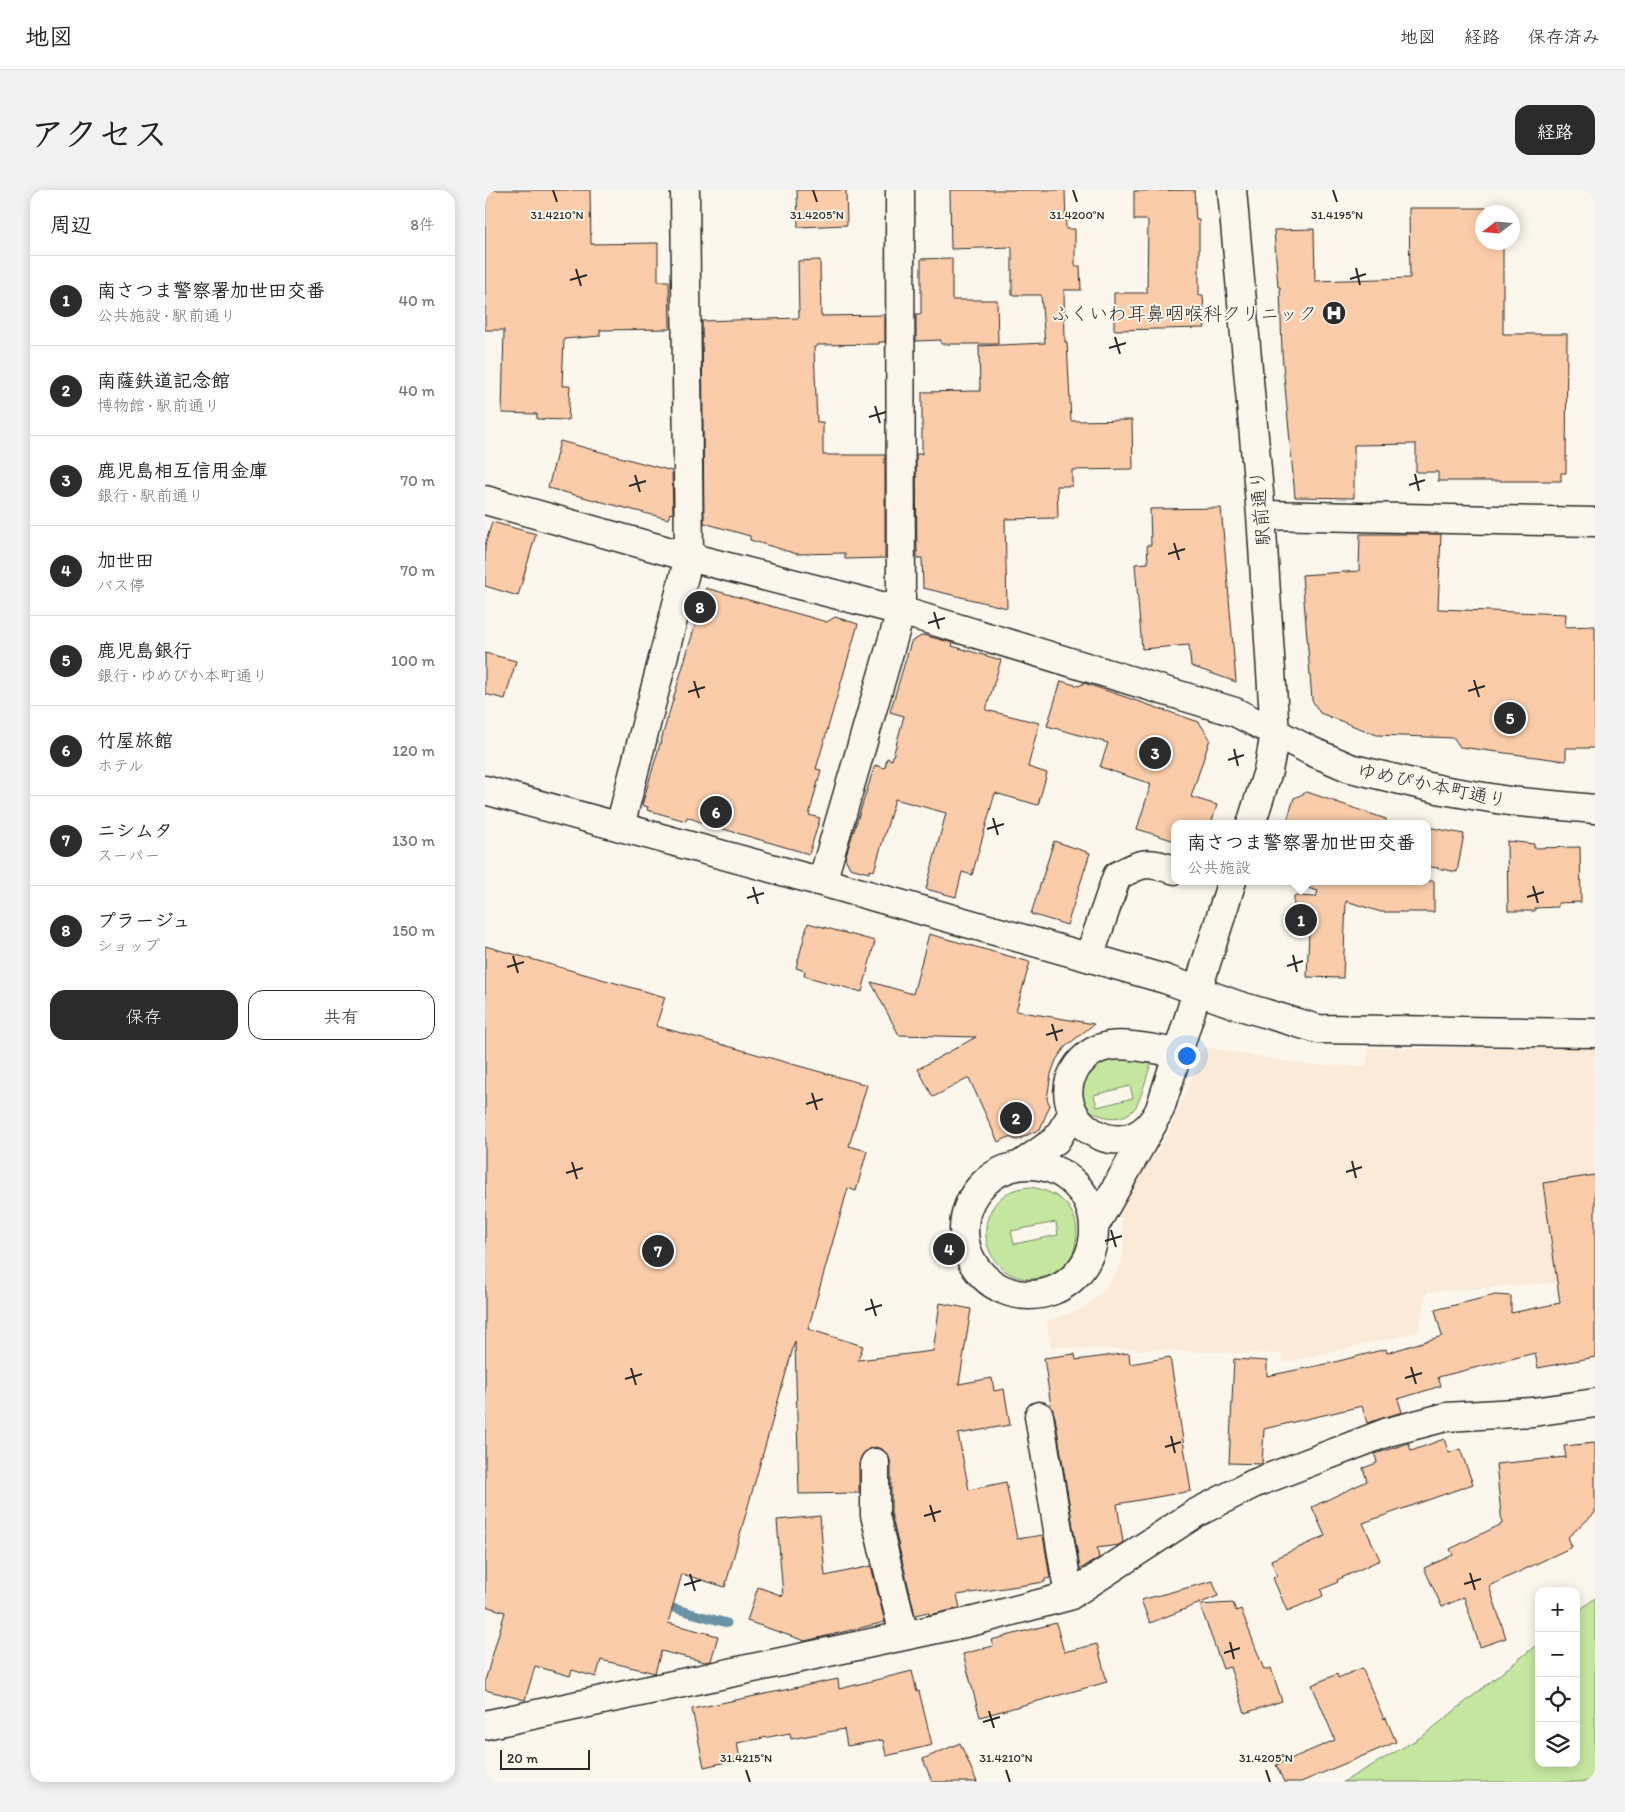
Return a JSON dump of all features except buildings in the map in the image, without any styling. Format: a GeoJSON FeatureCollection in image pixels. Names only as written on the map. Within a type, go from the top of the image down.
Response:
{"type":"FeatureCollection","features":[{"type":"Feature","properties":{"kind":"street"},"geometry":{"type":"LineString","coordinates":[[620,826],[689,557],[685,190]]}},
{"type":"Feature","properties":{"kind":"street"},"geometry":{"type":"LineString","coordinates":[[822,882],[901,611],[900,190]]}},
{"type":"Feature","properties":{"kind":"street","name":"駅前通り"},"geometry":{"type":"LineString","coordinates":[[1232,190],[1261,515],[1275,734],[1268,771],[1252,820]]}},
{"type":"Feature","properties":{"kind":"street","name":"ゆめぴか本町通り"},"geometry":{"type":"LineString","coordinates":[[485,500],[689,557],[901,611],[1235,712],[1275,734],[1350,768],[1433,788],[1509,801],[1595,809]]}},
{"type":"Feature","properties":{"kind":"street"},"geometry":{"type":"LineString","coordinates":[[1261,515],[1595,522]]}},
{"type":"Feature","properties":{"kind":"street"},"geometry":{"type":"LineString","coordinates":[[485,790],[822,882],[1072,954],[1089,957],[1165,979],[1237,1005],[1318,1029],[1595,1033]]}},
{"type":"Feature","properties":{"kind":"street"},"geometry":{"type":"LineString","coordinates":[[1089,957],[1117,876],[1141,863],[1161,865],[1171,869]]}},
{"type":"Feature","properties":{"kind":"street"},"geometry":{"type":"LineString","coordinates":[[1095,1225],[1160,1109],[1197,991],[1224,885]]}},
{"type":"Feature","properties":{"kind":"street"},"geometry":{"type":"LineString","coordinates":[[1155,1120],[1140,1133],[1125,1139],[1109,1140],[1095,1135],[1082,1126],[1073,1113],[1069,1099],[1069,1084],[1075,1070],[1084,1058],[1097,1049],[1111,1045],[1178,1053]]}},
{"type":"Feature","properties":{"kind":"street"},"geometry":{"type":"LineString","coordinates":[[1022,1164],[1043,1166],[1063,1173],[1079,1187],[1090,1205],[1095,1225],[1093,1247],[1084,1267],[1069,1283],[1049,1293],[1027,1296],[1006,1292],[987,1280],[973,1264],[965,1244],[964,1222],[970,1200],[983,1183],[1001,1170],[1022,1164],[1057,1140],[1073,1113]]}},
{"type":"Feature","properties":{"kind":"street"},"geometry":{"type":"LineString","coordinates":[[485,1725],[973,1621],[1069,1596],[1196,1513],[1253,1484],[1388,1432],[1446,1417],[1533,1412],[1595,1403]]}},
{"type":"Feature","properties":{"kind":"street"},"geometry":{"type":"LineString","coordinates":[[1039,1416],[1069,1596]]}},
{"type":"Feature","properties":{"kind":"street"},"geometry":{"type":"LineString","coordinates":[[875,1464],[875,1515],[904,1635]]}},
{"type":"Feature","properties":{"kind":"shaded area"},"geometry":{"type":"Polygon","coordinates":[[[1205,1047],[1307,1065],[1366,1066],[1368,1048],[1595,1048],[1595,1278],[1427,1292],[1418,1332],[1284,1363],[1281,1354],[1051,1347],[1046,1321],[1080,1310],[1105,1290],[1122,1262],[1124,1235],[1118,1208],[1167,1137],[1205,1047]]]}},
{"type":"Feature","properties":{"kind":"green space"},"geometry":{"type":"Polygon","coordinates":[[[1121,1058],[1151,1064],[1137,1105],[1129,1114],[1122,1117],[1113,1118],[1096,1114],[1083,1103],[1080,1096],[1081,1082],[1085,1069],[1102,1060],[1121,1058]],[[1130,1086],[1094,1095],[1097,1107],[1133,1098],[1130,1086]]]}},
{"type":"Feature","properties":{"kind":"green space"},"geometry":{"type":"Polygon","coordinates":[[[1030,1187],[1052,1194],[1068,1206],[1073,1214],[1077,1235],[1074,1251],[1063,1266],[1054,1273],[1036,1279],[1014,1276],[1002,1269],[988,1247],[986,1234],[987,1220],[993,1208],[1002,1197],[1012,1191],[1030,1187]],[[1056,1222],[1011,1231],[1014,1244],[1058,1235],[1056,1222]]]}},
{"type":"Feature","properties":{"kind":"green space"},"geometry":{"type":"Polygon","coordinates":[[[1595,1598],[1595,1782],[1343,1782],[1423,1736],[1535,1646],[1535,1767],[1580,1767],[1580,1610],[1595,1598]]]}},
{"type":"Feature","properties":{"kind":"waterway"},"geometry":{"type":"LineString","coordinates":[[662,1605],[727,1623]]}},
{"type":"Feature","properties":{"kind":"place","name":"ふくいわ耳鼻咽喉科クリニック"},"geometry":{"type":"Point","coordinates":[1334,313]}},
{"type":"Feature","properties":{"kind":"place","name":"プラージュ"},"geometry":{"type":"Point","coordinates":[700,607]}},
{"type":"Feature","properties":{"kind":"place","name":"鹿児島銀行"},"geometry":{"type":"Point","coordinates":[1510,718]}},
{"type":"Feature","properties":{"kind":"place","name":"鹿児島相互信用金庫"},"geometry":{"type":"Point","coordinates":[1155,753]}},
{"type":"Feature","properties":{"kind":"place","name":"竹屋旅館"},"geometry":{"type":"Point","coordinates":[716,812]}},
{"type":"Feature","properties":{"kind":"place","name":"南さつま警察署加世田交番"},"geometry":{"type":"Point","coordinates":[1301,920]}},
{"type":"Feature","properties":{"kind":"place","name":"南薩鉄道記念館"},"geometry":{"type":"Point","coordinates":[1016,1118]}},
{"type":"Feature","properties":{"kind":"place","name":"加世田"},"geometry":{"type":"Point","coordinates":[949,1249]}},
{"type":"Feature","properties":{"kind":"place","name":"ニシムタ"},"geometry":{"type":"Point","coordinates":[658,1251]}}]}
